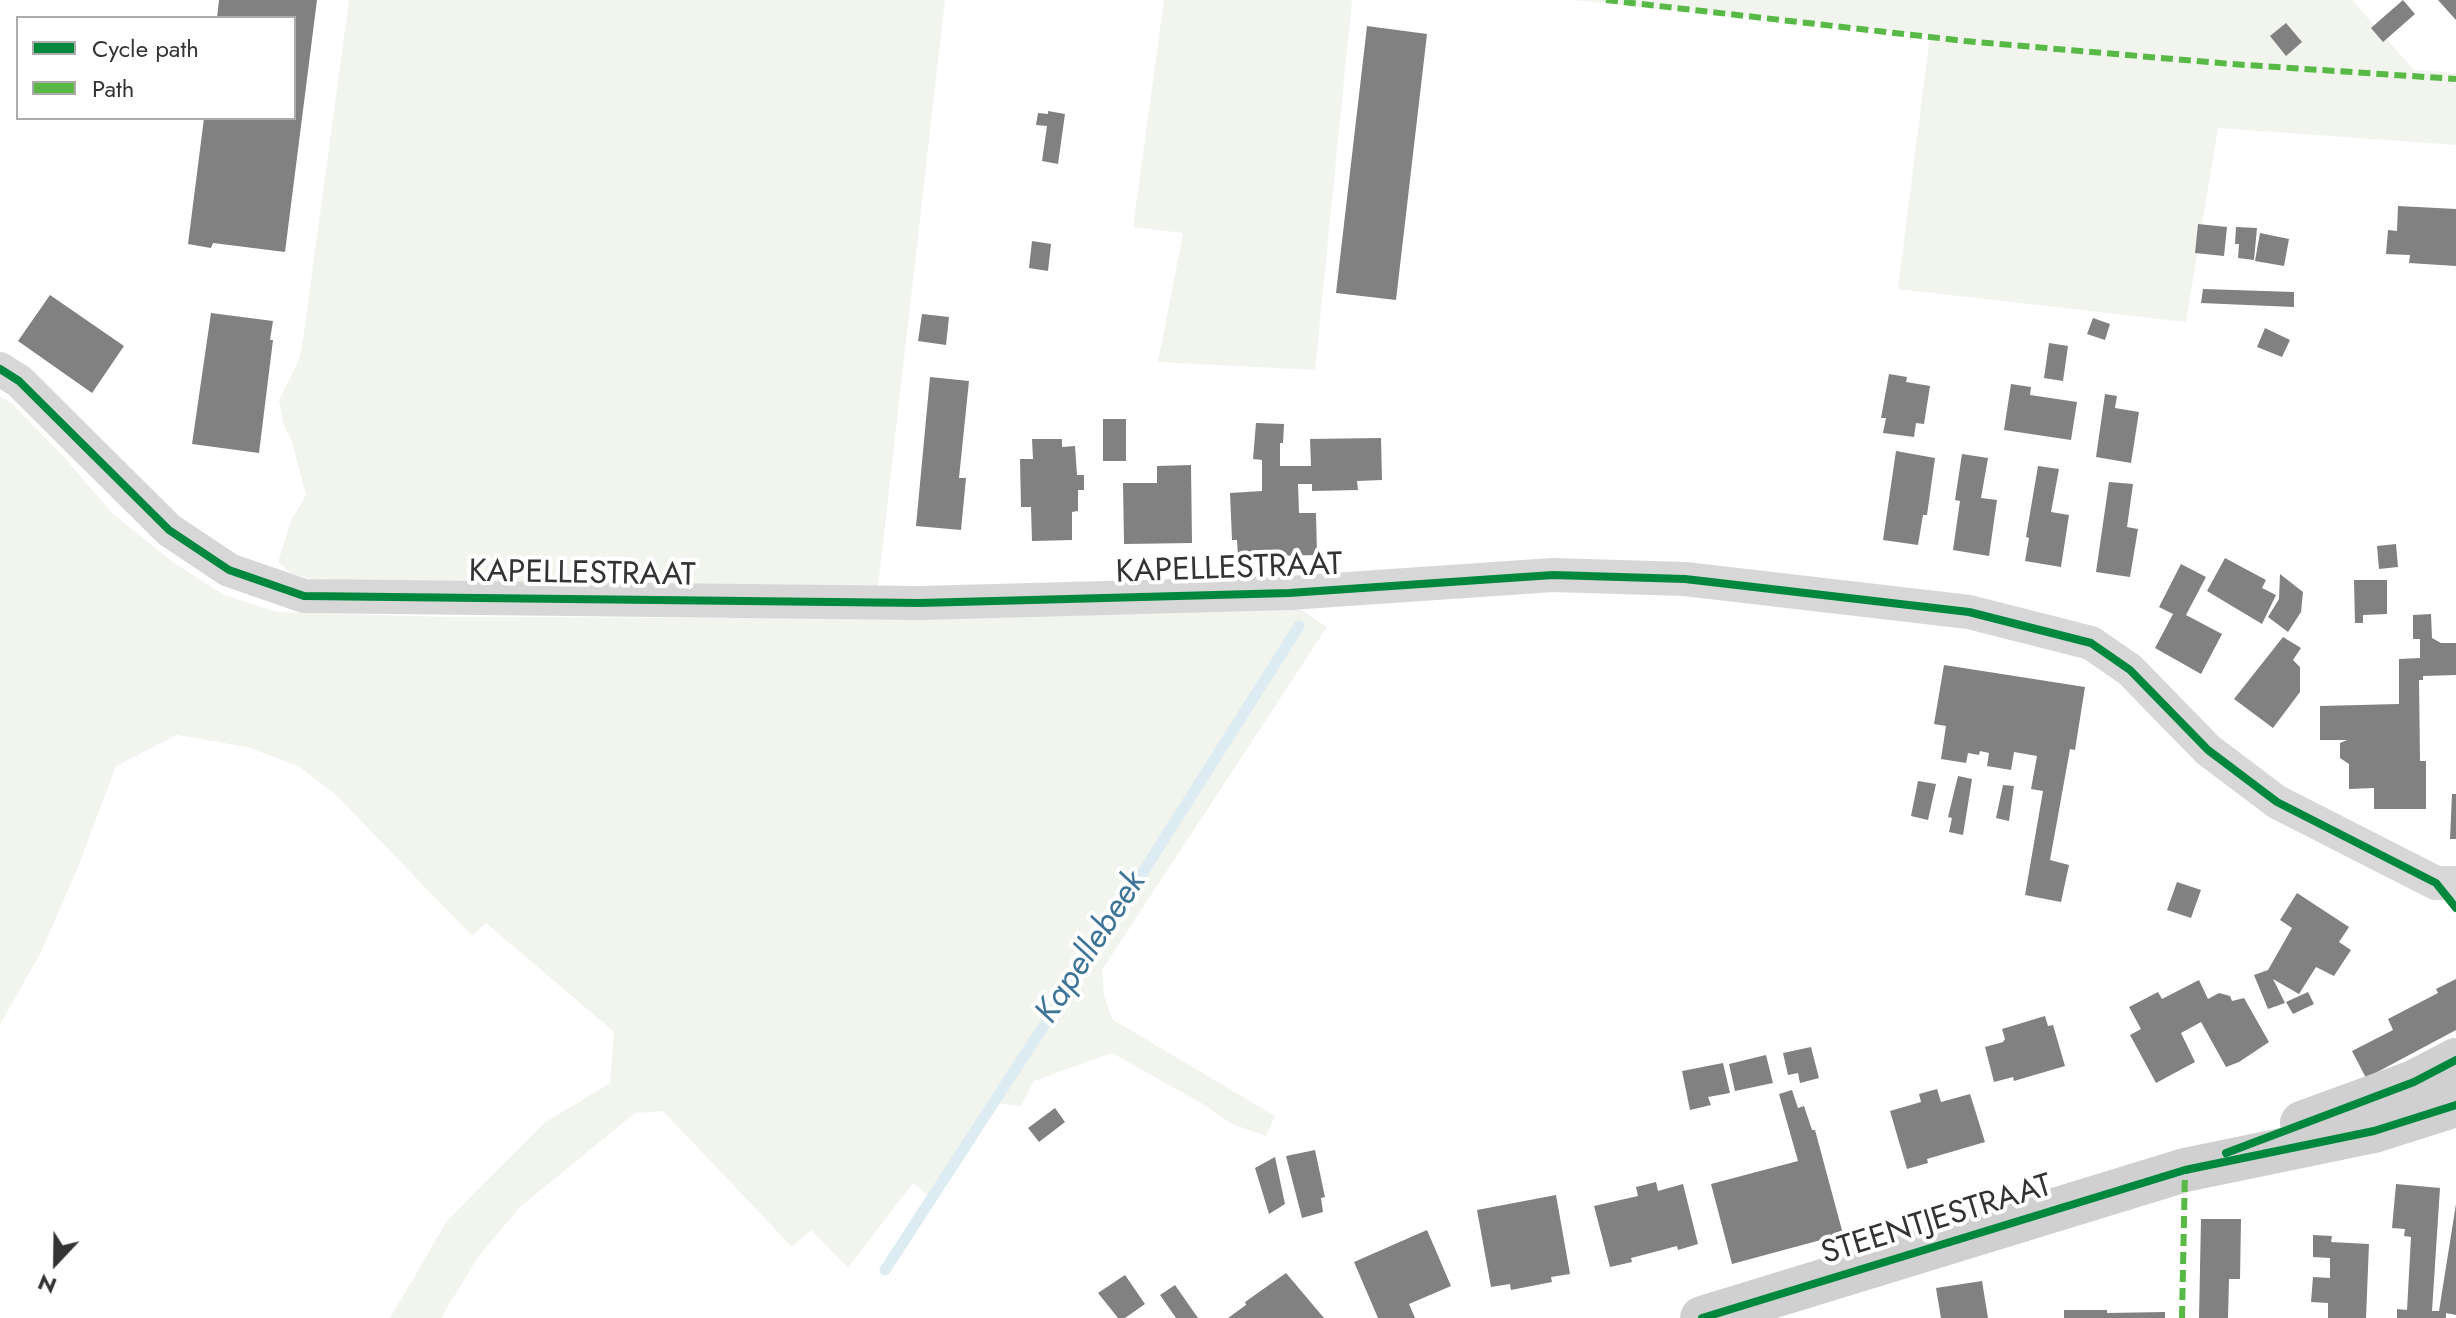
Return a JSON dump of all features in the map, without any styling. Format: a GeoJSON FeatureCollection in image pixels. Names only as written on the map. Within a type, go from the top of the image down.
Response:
{"type":"FeatureCollection","features":[{"type":"Feature","properties":{"kind":"street","name":"KAPELLESTRAAT"},"geometry":{"type":"LineString","coordinates":[[0,369],[19,381],[169,530],[229,570],[304,596],[920,603],[1289,593],[1553,575],[1685,579],[1969,612],[2091,643],[2130,670],[2208,750],[2277,802],[2436,883],[2456,883]]}},
{"type":"Feature","properties":{"kind":"street","name":"STEENTJESTRAAT"},"geometry":{"type":"LineString","coordinates":[[1702,1318],[2185,1170],[2374,1131],[2451,1085]]}},
{"type":"Feature","properties":{"kind":"shaded area"},"geometry":{"type":"Polygon","coordinates":[[[349,0],[945,0],[878,586],[330,582],[293,575],[278,562],[291,521],[306,495],[292,442],[283,423],[279,400],[298,362],[303,340],[349,0]]]}},
{"type":"Feature","properties":{"kind":"shaded area"},"geometry":{"type":"Polygon","coordinates":[[[1164,0],[1352,0],[1315,370],[1158,362],[1183,233],[1133,227],[1164,0]]]}},
{"type":"Feature","properties":{"kind":"shaded area"},"geometry":{"type":"Polygon","coordinates":[[[1572,0],[2352,0],[2414,70],[2456,73],[2456,145],[2218,128],[2186,322],[1898,289],[1930,35],[1572,0]]]}},
{"type":"Feature","properties":{"kind":"shaded area"},"geometry":{"type":"Polygon","coordinates":[[[0,396],[12,404],[63,456],[112,513],[174,563],[224,595],[277,612],[450,617],[815,618],[1300,609],[1327,627],[1102,970],[1104,995],[1112,1019],[1275,1116],[1266,1136],[1232,1124],[1203,1104],[1112,1053],[1034,1081],[1021,1106],[995,1103],[935,1201],[913,1183],[848,1268],[811,1230],[792,1247],[663,1111],[635,1113],[520,1207],[478,1257],[441,1318],[390,1318],[447,1221],[544,1123],[610,1083],[614,1032],[486,923],[472,936],[335,794],[298,766],[247,747],[177,735],[116,766],[78,867],[41,952],[0,1025],[0,396]]]}},
{"type":"Feature","properties":{"kind":"building"},"geometry":{"type":"Polygon","coordinates":[[[219,0],[317,0],[285,252],[213,243],[211,248],[188,244],[204,120],[296,120],[296,16],[217,16],[219,0]]]}},
{"type":"Feature","properties":{"kind":"building"},"geometry":{"type":"Polygon","coordinates":[[[2403,0],[2415,14],[2383,42],[2371,28],[2403,0]]]}},
{"type":"Feature","properties":{"kind":"building"},"geometry":{"type":"Polygon","coordinates":[[[2438,0],[2456,0],[2456,20],[2438,0]]]}},
{"type":"Feature","properties":{"kind":"building"},"geometry":{"type":"Polygon","coordinates":[[[2286,23],[2302,42],[2286,56],[2270,36],[2286,23]]]}},
{"type":"Feature","properties":{"kind":"building"},"geometry":{"type":"Polygon","coordinates":[[[1367,26],[1427,34],[1396,300],[1336,293],[1367,26]]]}},
{"type":"Feature","properties":{"kind":"building"},"geometry":{"type":"Polygon","coordinates":[[[1048,111],[1065,114],[1058,164],[1042,161],[1047,126],[1036,125],[1038,113],[1048,114],[1048,111]]]}},
{"type":"Feature","properties":{"kind":"building"},"geometry":{"type":"Polygon","coordinates":[[[2398,206],[2456,209],[2456,266],[2409,263],[2410,255],[2386,254],[2388,230],[2397,231],[2398,206]]]}},
{"type":"Feature","properties":{"kind":"building"},"geometry":{"type":"Polygon","coordinates":[[[2198,224],[2227,227],[2224,256],[2195,253],[2198,224]]]}},
{"type":"Feature","properties":{"kind":"building"},"geometry":{"type":"Polygon","coordinates":[[[2236,227],[2257,228],[2254,260],[2238,258],[2236,227]]]}},
{"type":"Feature","properties":{"kind":"building"},"geometry":{"type":"Polygon","coordinates":[[[2260,233],[2289,239],[2284,266],[2255,261],[2260,233]]]}},
{"type":"Feature","properties":{"kind":"building"},"geometry":{"type":"Polygon","coordinates":[[[1032,241],[1051,244],[1048,271],[1029,268],[1032,241]]]}},
{"type":"Feature","properties":{"kind":"building"},"geometry":{"type":"Polygon","coordinates":[[[2203,289],[2294,292],[2294,307],[2201,303],[2203,289]]]}},
{"type":"Feature","properties":{"kind":"building"},"geometry":{"type":"Polygon","coordinates":[[[50,295],[124,346],[92,393],[18,341],[50,295]]]}},
{"type":"Feature","properties":{"kind":"building"},"geometry":{"type":"Polygon","coordinates":[[[211,313],[273,321],[259,453],[192,444],[211,313]]]}},
{"type":"Feature","properties":{"kind":"building"},"geometry":{"type":"Polygon","coordinates":[[[922,314],[949,317],[946,345],[918,341],[922,314]]]}},
{"type":"Feature","properties":{"kind":"building"},"geometry":{"type":"Polygon","coordinates":[[[2093,318],[2110,324],[2105,340],[2087,334],[2093,318]]]}},
{"type":"Feature","properties":{"kind":"building"},"geometry":{"type":"Polygon","coordinates":[[[2265,328],[2290,340],[2282,357],[2257,347],[2265,328]]]}},
{"type":"Feature","properties":{"kind":"building"},"geometry":{"type":"Polygon","coordinates":[[[2049,343],[2068,346],[2063,381],[2044,378],[2049,343]]]}},
{"type":"Feature","properties":{"kind":"building"},"geometry":{"type":"Polygon","coordinates":[[[1889,374],[1907,377],[1906,382],[1930,386],[1924,424],[1916,423],[1914,437],[1883,433],[1886,418],[1881,418],[1889,374]]]}},
{"type":"Feature","properties":{"kind":"building"},"geometry":{"type":"Polygon","coordinates":[[[930,377],[969,381],[959,478],[966,478],[961,530],[916,526],[930,377]]]}},
{"type":"Feature","properties":{"kind":"building"},"geometry":{"type":"Polygon","coordinates":[[[2011,384],[2031,387],[2030,395],[2077,402],[2071,440],[2004,430],[2011,384]]]}},
{"type":"Feature","properties":{"kind":"building"},"geometry":{"type":"Polygon","coordinates":[[[2105,394],[2117,396],[2115,408],[2139,412],[2131,463],[2096,457],[2105,394]]]}},
{"type":"Feature","properties":{"kind":"building"},"geometry":{"type":"Polygon","coordinates":[[[1103,419],[1126,419],[1126,461],[1103,461],[1103,419]]]}},
{"type":"Feature","properties":{"kind":"building"},"geometry":{"type":"Polygon","coordinates":[[[1256,423],[1284,424],[1280,466],[1311,466],[1310,439],[1381,438],[1382,480],[1357,481],[1358,490],[1312,491],[1312,484],[1298,484],[1299,513],[1316,513],[1317,555],[1238,557],[1237,540],[1232,540],[1230,493],[1262,491],[1262,460],[1253,459],[1256,423]]]}},
{"type":"Feature","properties":{"kind":"building"},"geometry":{"type":"Polygon","coordinates":[[[1032,439],[1062,439],[1062,447],[1075,446],[1077,475],[1084,475],[1084,490],[1078,490],[1078,511],[1072,512],[1072,540],[1032,541],[1031,507],[1021,507],[1020,459],[1033,459],[1032,439]]]}},
{"type":"Feature","properties":{"kind":"building"},"geometry":{"type":"Polygon","coordinates":[[[1896,451],[1935,458],[1927,515],[1923,515],[1918,545],[1883,540],[1896,451]]]}},
{"type":"Feature","properties":{"kind":"building"},"geometry":{"type":"Polygon","coordinates":[[[1962,454],[1988,458],[1981,498],[1997,500],[1989,556],[1953,550],[1960,501],[1955,500],[1962,454]]]}},
{"type":"Feature","properties":{"kind":"building"},"geometry":{"type":"Polygon","coordinates":[[[1191,465],[1192,543],[1124,544],[1123,483],[1157,483],[1157,466],[1191,465]]]}},
{"type":"Feature","properties":{"kind":"building"},"geometry":{"type":"Polygon","coordinates":[[[2038,466],[2059,469],[2051,512],[2069,515],[2061,567],[2025,561],[2038,466]]]}},
{"type":"Feature","properties":{"kind":"building"},"geometry":{"type":"Polygon","coordinates":[[[2109,482],[2133,484],[2127,527],[2138,529],[2130,577],[2096,572],[2109,482]]]}},
{"type":"Feature","properties":{"kind":"building"},"geometry":{"type":"Polygon","coordinates":[[[2396,544],[2398,567],[2379,569],[2377,546],[2396,544]]]}},
{"type":"Feature","properties":{"kind":"building"},"geometry":{"type":"Polygon","coordinates":[[[2225,558],[2266,580],[2262,588],[2276,595],[2262,624],[2207,591],[2225,558]]]}},
{"type":"Feature","properties":{"kind":"building"},"geometry":{"type":"Polygon","coordinates":[[[2181,564],[2206,577],[2186,615],[2222,634],[2201,674],[2155,648],[2173,614],[2159,607],[2181,564]]]}},
{"type":"Feature","properties":{"kind":"building"},"geometry":{"type":"Polygon","coordinates":[[[2280,574],[2303,592],[2301,612],[2288,632],[2268,617],[2279,599],[2280,574]]]}},
{"type":"Feature","properties":{"kind":"building"},"geometry":{"type":"Polygon","coordinates":[[[2354,580],[2387,580],[2387,614],[2363,615],[2363,623],[2355,623],[2354,580]]]}},
{"type":"Feature","properties":{"kind":"building"},"geometry":{"type":"Polygon","coordinates":[[[2431,614],[2432,638],[2441,643],[2456,643],[2456,675],[2423,676],[2423,680],[2419,680],[2420,761],[2426,761],[2426,809],[2374,809],[2374,788],[2349,789],[2349,764],[2340,758],[2340,743],[2347,740],[2320,740],[2320,706],[2399,704],[2399,659],[2420,658],[2420,639],[2413,639],[2413,615],[2431,614]]]}},
{"type":"Feature","properties":{"kind":"building"},"geometry":{"type":"Polygon","coordinates":[[[2283,637],[2301,648],[2293,660],[2300,667],[2300,692],[2273,728],[2234,699],[2283,637]]]}},
{"type":"Feature","properties":{"kind":"building"},"geometry":{"type":"Polygon","coordinates":[[[1944,665],[2085,687],[2075,750],[2070,749],[2050,860],[2069,865],[2061,902],[2025,895],[2043,791],[2031,789],[2037,756],[2014,752],[2011,770],[1987,766],[1989,753],[1980,751],[1979,755],[1968,753],[1966,763],[1941,759],[1946,726],[1934,724],[1944,665]]]}},
{"type":"Feature","properties":{"kind":"building"},"geometry":{"type":"Polygon","coordinates":[[[1958,776],[1972,779],[1963,835],[1949,832],[1952,818],[1948,817],[1958,776]]]}},
{"type":"Feature","properties":{"kind":"building"},"geometry":{"type":"Polygon","coordinates":[[[1918,781],[1936,784],[1928,820],[1911,816],[1918,781]]]}},
{"type":"Feature","properties":{"kind":"building"},"geometry":{"type":"Polygon","coordinates":[[[2003,785],[2014,786],[2009,821],[1996,818],[2003,785]]]}},
{"type":"Feature","properties":{"kind":"building"},"geometry":{"type":"Polygon","coordinates":[[[2452,794],[2456,794],[2456,839],[2450,839],[2452,794]]]}},
{"type":"Feature","properties":{"kind":"building"},"geometry":{"type":"Polygon","coordinates":[[[2177,882],[2201,890],[2191,918],[2167,910],[2177,882]]]}},
{"type":"Feature","properties":{"kind":"building"},"geometry":{"type":"Polygon","coordinates":[[[2297,893],[2349,927],[2339,942],[2351,950],[2334,976],[2316,967],[2299,994],[2273,979],[2285,1003],[2268,1009],[2254,975],[2268,970],[2292,928],[2280,920],[2297,893]]]}},
{"type":"Feature","properties":{"kind":"building"},"geometry":{"type":"Polygon","coordinates":[[[2456,979],[2456,1030],[2366,1078],[2352,1051],[2393,1030],[2388,1019],[2438,993],[2436,989],[2456,979]]]}},
{"type":"Feature","properties":{"kind":"building"},"geometry":{"type":"Polygon","coordinates":[[[2199,980],[2208,999],[2219,993],[2230,996],[2232,1001],[2244,998],[2269,1042],[2226,1067],[2201,1022],[2181,1033],[2195,1062],[2156,1083],[2130,1035],[2141,1029],[2129,1007],[2158,992],[2162,999],[2199,980]]]}},
{"type":"Feature","properties":{"kind":"building"},"geometry":{"type":"Polygon","coordinates":[[[2308,992],[2314,1004],[2293,1014],[2286,1002],[2308,992]]]}},
{"type":"Feature","properties":{"kind":"building"},"geometry":{"type":"Polygon","coordinates":[[[2045,1016],[2048,1026],[2053,1025],[2065,1066],[2014,1081],[2013,1077],[1994,1082],[1985,1047],[2003,1042],[2002,1029],[2045,1016]]]}},
{"type":"Feature","properties":{"kind":"building"},"geometry":{"type":"Polygon","coordinates":[[[1811,1047],[1819,1078],[1800,1083],[1798,1073],[1788,1075],[1783,1053],[1811,1047]]]}},
{"type":"Feature","properties":{"kind":"building"},"geometry":{"type":"Polygon","coordinates":[[[1766,1055],[1773,1083],[1735,1091],[1729,1064],[1766,1055]]]}},
{"type":"Feature","properties":{"kind":"building"},"geometry":{"type":"Polygon","coordinates":[[[1723,1063],[1730,1093],[1708,1097],[1711,1105],[1690,1110],[1682,1071],[1723,1063]]]}},
{"type":"Feature","properties":{"kind":"building"},"geometry":{"type":"Polygon","coordinates":[[[1937,1089],[1941,1102],[1970,1094],[1985,1142],[1927,1159],[1928,1163],[1907,1169],[1890,1111],[1921,1102],[1919,1094],[1937,1089]]]}},
{"type":"Feature","properties":{"kind":"building"},"geometry":{"type":"Polygon","coordinates":[[[1792,1090],[1798,1108],[1804,1106],[1812,1130],[1815,1130],[1843,1234],[1732,1264],[1711,1184],[1798,1161],[1779,1094],[1792,1090]]]}},
{"type":"Feature","properties":{"kind":"building"},"geometry":{"type":"Polygon","coordinates":[[[1055,1108],[1065,1122],[1039,1142],[1028,1128],[1055,1108]]]}},
{"type":"Feature","properties":{"kind":"building"},"geometry":{"type":"Polygon","coordinates":[[[1315,1150],[1325,1197],[1321,1198],[1323,1212],[1302,1218],[1286,1156],[1315,1150]]]}},
{"type":"Feature","properties":{"kind":"building"},"geometry":{"type":"Polygon","coordinates":[[[1275,1157],[1285,1204],[1269,1214],[1255,1168],[1275,1157]]]}},
{"type":"Feature","properties":{"kind":"building"},"geometry":{"type":"Polygon","coordinates":[[[1656,1182],[1658,1191],[1683,1184],[1698,1244],[1631,1258],[1632,1262],[1610,1267],[1594,1206],[1638,1196],[1636,1187],[1656,1182]]]}},
{"type":"Feature","properties":{"kind":"building"},"geometry":{"type":"Polygon","coordinates":[[[2396,1184],[2440,1188],[2432,1311],[2439,1311],[2456,1204],[2456,1315],[2446,1313],[2446,1318],[2397,1318],[2397,1309],[2407,1310],[2411,1237],[2404,1236],[2405,1229],[2392,1228],[2396,1184]]]}},
{"type":"Feature","properties":{"kind":"building"},"geometry":{"type":"Polygon","coordinates":[[[1556,1195],[1570,1274],[1551,1277],[1552,1282],[1511,1290],[1510,1284],[1491,1287],[1477,1210],[1556,1195]]]}},
{"type":"Feature","properties":{"kind":"building"},"geometry":{"type":"Polygon","coordinates":[[[2201,1219],[2241,1219],[2240,1279],[2229,1279],[2228,1318],[2199,1318],[2201,1219]]]}},
{"type":"Feature","properties":{"kind":"building"},"geometry":{"type":"Polygon","coordinates":[[[1427,1230],[1451,1286],[1409,1304],[1415,1318],[1378,1318],[1354,1262],[1427,1230]]]}},
{"type":"Feature","properties":{"kind":"building"},"geometry":{"type":"Polygon","coordinates":[[[2313,1235],[2332,1236],[2331,1242],[2369,1244],[2366,1318],[2328,1318],[2328,1303],[2311,1302],[2313,1277],[2330,1278],[2330,1258],[2313,1257],[2313,1235]]]}},
{"type":"Feature","properties":{"kind":"building"},"geometry":{"type":"Polygon","coordinates":[[[1286,1273],[1324,1318],[1228,1318],[1246,1305],[1245,1302],[1286,1273]]]}},
{"type":"Feature","properties":{"kind":"building"},"geometry":{"type":"Polygon","coordinates":[[[1125,1275],[1145,1304],[1125,1318],[1118,1318],[1098,1293],[1125,1275]]]}},
{"type":"Feature","properties":{"kind":"building"},"geometry":{"type":"Polygon","coordinates":[[[1982,1281],[1988,1318],[1941,1318],[1936,1288],[1982,1281]]]}},
{"type":"Feature","properties":{"kind":"building"},"geometry":{"type":"Polygon","coordinates":[[[1175,1285],[1198,1318],[1176,1318],[1160,1295],[1175,1285]]]}},
{"type":"Feature","properties":{"kind":"building"},"geometry":{"type":"Polygon","coordinates":[[[2064,1310],[2165,1312],[2165,1318],[2064,1318],[2064,1310]]]}},
{"type":"Feature","properties":{"kind":"waterway","name":"Kapellebeek"},"geometry":{"type":"LineString","coordinates":[[885,1270],[1299,626]]}},
{"type":"Feature","properties":{"kind":"marked path"},"geometry":{"type":"LineString","coordinates":[[1606,0],[1965,41],[2231,64],[2456,79]]}},
{"type":"Feature","properties":{"kind":"marked path"},"geometry":{"type":"LineString","coordinates":[[2182,1318],[2185,1170]]}},
{"type":"Feature","properties":{"kind":"cycle path"},"geometry":{"type":"LineString","coordinates":[[0,369],[19,381],[169,530],[229,570],[304,596],[920,603],[1289,593],[1553,575],[1685,579],[1969,612],[2091,643],[2130,670],[2208,750],[2277,802],[2436,883],[2456,908]]}},
{"type":"Feature","properties":{"kind":"cycle path"},"geometry":{"type":"LineString","coordinates":[[2226,1153],[2414,1082],[2456,1060]]}},
{"type":"Feature","properties":{"kind":"cycle path"},"geometry":{"type":"LineString","coordinates":[[1702,1318],[2185,1170],[2374,1131],[2456,1105]]}}]}
